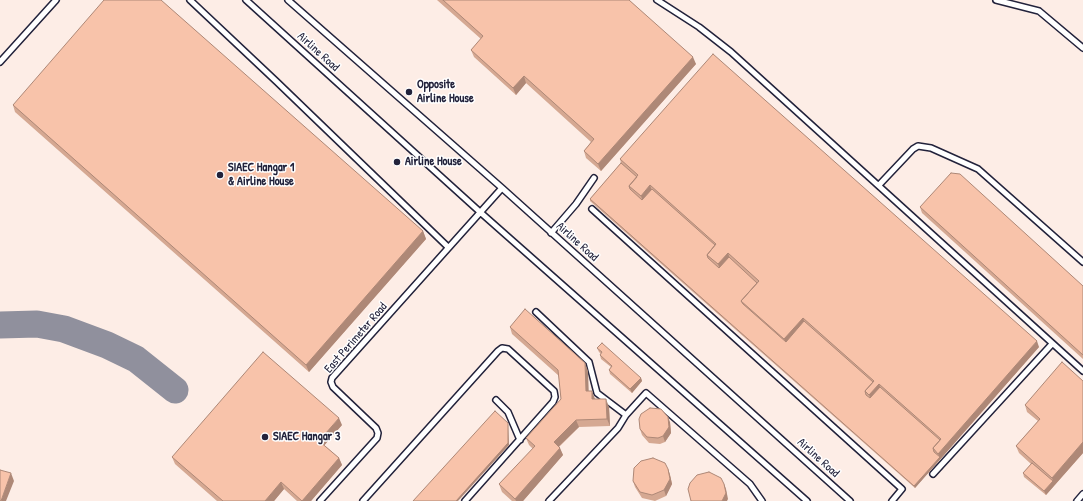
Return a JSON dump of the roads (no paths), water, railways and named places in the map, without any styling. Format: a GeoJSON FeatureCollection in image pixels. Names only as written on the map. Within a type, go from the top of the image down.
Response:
{"type":"FeatureCollection","features":[{"type":"Feature","properties":{"kind":"lane"},"geometry":{"type":"LineString","coordinates":[[0,62],[56,0]]}},
{"type":"Feature","properties":{"kind":"lane"},"geometry":{"type":"LineString","coordinates":[[190,0],[278,82],[448,247]]}},
{"type":"Feature","properties":{"kind":"lane","name":"Airline Road"},"geometry":{"type":"LineString","coordinates":[[246,0],[480,212],[807,501]]}},
{"type":"Feature","properties":{"kind":"lane","name":"Airline Road"},"geometry":{"type":"LineString","coordinates":[[288,0],[502,188],[850,501]]}},
{"type":"Feature","properties":{"kind":"lane"},"geometry":{"type":"LineString","coordinates":[[657,0],[716,39],[1083,371]]}},
{"type":"Feature","properties":{"kind":"lane"},"geometry":{"type":"LineString","coordinates":[[996,0],[1039,11],[1083,48]]}},
{"type":"Feature","properties":{"kind":"lane"},"geometry":{"type":"LineString","coordinates":[[879,185],[913,149],[918,146],[931,148],[978,169],[1083,262]]}},
{"type":"Feature","properties":{"kind":"lane"},"geometry":{"type":"LineString","coordinates":[[551,232],[576,204],[593,182],[594,178]]}},
{"type":"Feature","properties":{"kind":"lane","name":"East Perimeter Road"},"geometry":{"type":"LineString","coordinates":[[320,501],[376,438],[378,433],[376,428],[333,387],[331,382],[332,378],[502,188]]}},
{"type":"Feature","properties":{"kind":"lane"},"geometry":{"type":"LineString","coordinates":[[592,209],[902,489],[892,501]]}},
{"type":"Feature","properties":{"kind":"lane"},"geometry":{"type":"LineString","coordinates":[[536,312],[589,362],[597,393],[626,415]]}},
{"type":"Feature","properties":{"kind":"lane"},"geometry":{"type":"LineString","coordinates":[[933,474],[1052,344]]}},
{"type":"Feature","properties":{"kind":"lane"},"geometry":{"type":"LineString","coordinates":[[363,501],[498,350],[502,348],[508,349],[554,391],[553,402],[465,501]]}},
{"type":"Feature","properties":{"kind":"lane"},"geometry":{"type":"LineString","coordinates":[[549,501],[618,428],[626,415],[643,394],[648,394],[750,484],[761,500]]}},
{"type":"Feature","properties":{"kind":"lane"},"geometry":{"type":"LineString","coordinates":[[496,400],[508,412],[520,440]]}},
{"type":"Feature","properties":{"kind":"lane"},"geometry":{"type":"LineString","coordinates":[[1077,501],[1083,494]]}},
{"type":"Feature","properties":{"kind":"place","name":"Opposite Airline House"},"geometry":{"type":"Point","coordinates":[409,92]}},
{"type":"Feature","properties":{"kind":"place","name":"Airline House"},"geometry":{"type":"Point","coordinates":[397,162]}},
{"type":"Feature","properties":{"kind":"place","name":"SIAEC Hangar 1 & Airline House"},"geometry":{"type":"Point","coordinates":[220,175]}},
{"type":"Feature","properties":{"kind":"place","name":"SIAEC Hangar 3"},"geometry":{"type":"Point","coordinates":[265,437]}}]}
